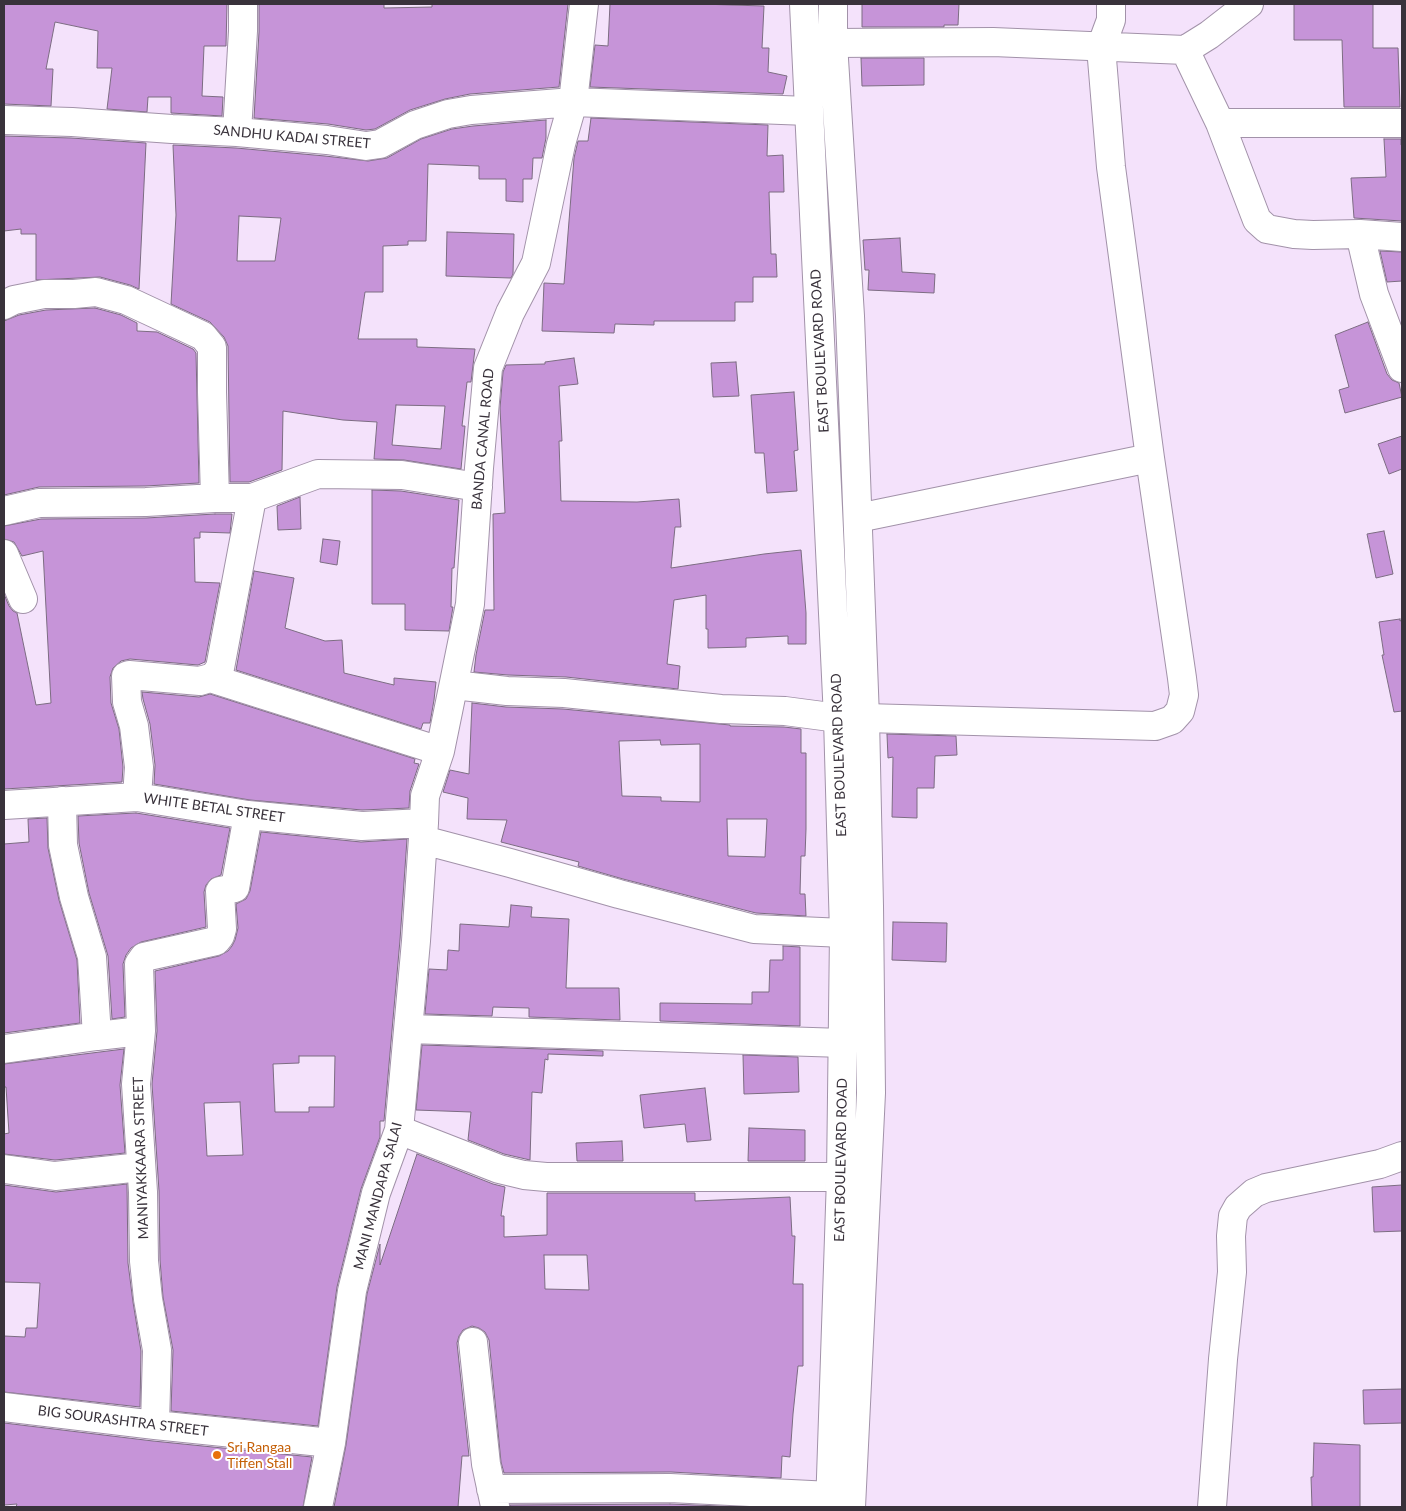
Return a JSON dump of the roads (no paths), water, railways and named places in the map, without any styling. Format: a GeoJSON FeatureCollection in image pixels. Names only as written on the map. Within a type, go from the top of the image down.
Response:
{"type":"FeatureCollection","features":[{"type":"Feature","properties":{"kind":"street"},"geometry":{"type":"LineString","coordinates":[[237,132],[243,4]]}},
{"type":"Feature","properties":{"kind":"street","name":"BANDA CANAL ROAD"},"geometry":{"type":"LineString","coordinates":[[424,831],[425,796],[440,751],[470,604],[488,368],[510,312],[536,263],[561,144],[573,102],[584,4]]}},
{"type":"Feature","properties":{"kind":"street","name":"EAST BOULEVARD ROAD"},"geometry":{"type":"LineString","coordinates":[[804,4],[808,111],[851,718],[844,933],[837,1504]]}},
{"type":"Feature","properties":{"kind":"street"},"geometry":{"type":"LineString","coordinates":[[473,1342],[486,1464],[493,1498],[670,1488],[837,1504],[871,1093],[869,906],[851,718],[858,518],[850,316],[833,43],[833,4]]}},
{"type":"Feature","properties":{"kind":"street"},"geometry":{"type":"LineString","coordinates":[[454,685],[564,693],[722,709],[785,711],[851,718],[1155,726],[1172,720],[1180,711],[1184,695],[1110,168],[1101,47],[1111,20],[1111,4]]}},
{"type":"Feature","properties":{"kind":"street"},"geometry":{"type":"LineString","coordinates":[[833,43],[993,42],[1185,50],[1209,35],[1249,4]]}},
{"type":"Feature","properties":{"kind":"street"},"geometry":{"type":"LineString","coordinates":[[1185,50],[1220,123],[1257,220],[1267,228],[1280,232],[1313,235],[1360,234],[1402,237]]}},
{"type":"Feature","properties":{"kind":"street","name":"SANDHU KADAI STREET"},"geometry":{"type":"LineString","coordinates":[[4,120],[72,122],[237,132],[327,140],[366,146],[380,144],[415,125],[459,111],[573,102],[808,111]]}},
{"type":"Feature","properties":{"kind":"street"},"geometry":{"type":"LineString","coordinates":[[1220,123],[1402,123]]}},
{"type":"Feature","properties":{"kind":"street"},"geometry":{"type":"LineString","coordinates":[[1360,234],[1374,294],[1402,368]]}},
{"type":"Feature","properties":{"kind":"street"},"geometry":{"type":"LineString","coordinates":[[4,305],[14,300],[44,294],[96,292],[126,300],[202,336],[212,347],[215,498]]}},
{"type":"Feature","properties":{"kind":"street"},"geometry":{"type":"LineString","coordinates":[[858,518],[1150,458]]}},
{"type":"Feature","properties":{"kind":"street"},"geometry":{"type":"LineString","coordinates":[[4,511],[39,503],[146,502],[252,498],[318,474],[402,475],[478,487]]}},
{"type":"Feature","properties":{"kind":"street"},"geometry":{"type":"LineString","coordinates":[[137,797],[138,767],[136,744],[134,726],[127,702],[126,676],[200,680],[215,675],[220,668],[252,498]]}},
{"type":"Feature","properties":{"kind":"street"},"geometry":{"type":"LineString","coordinates":[[4,554],[22,599]]}},
{"type":"Feature","properties":{"kind":"street"},"geometry":{"type":"LineString","coordinates":[[210,678],[440,751]]}},
{"type":"Feature","properties":{"kind":"street","name":"WHITE BETAL STREET"},"geometry":{"type":"LineString","coordinates":[[4,805],[137,797],[248,815],[424,831],[510,863],[754,929],[844,933]]}},
{"type":"Feature","properties":{"kind":"street"},"geometry":{"type":"LineString","coordinates":[[62,801],[64,844],[74,897],[92,957],[97,1036]]}},
{"type":"Feature","properties":{"kind":"street","name":"MANIYAKKAARA STREET"},"geometry":{"type":"LineString","coordinates":[[155,1425],[157,1350],[148,1299],[144,1261],[136,1084],[141,1031],[139,964],[144,957],[216,942],[222,928],[220,891],[235,888],[248,815]]}},
{"type":"Feature","properties":{"kind":"street","name":"MANI MANDAPA SALAI"},"geometry":{"type":"LineString","coordinates":[[318,1507],[331,1443],[352,1291],[376,1193],[399,1130],[409,1029],[424,831]]}},
{"type":"Feature","properties":{"kind":"street"},"geometry":{"type":"LineString","coordinates":[[409,1029],[843,1042]]}},
{"type":"Feature","properties":{"kind":"street"},"geometry":{"type":"LineString","coordinates":[[4,1049],[141,1031]]}},
{"type":"Feature","properties":{"kind":"street"},"geometry":{"type":"LineString","coordinates":[[399,1130],[490,1165],[524,1175],[546,1177],[841,1177]]}},
{"type":"Feature","properties":{"kind":"street"},"geometry":{"type":"LineString","coordinates":[[1212,1507],[1223,1359],[1232,1272],[1230,1236],[1233,1216],[1238,1206],[1254,1193],[1266,1188],[1380,1164],[1402,1156]]}},
{"type":"Feature","properties":{"kind":"street"},"geometry":{"type":"LineString","coordinates":[[4,1169],[55,1176],[141,1167]]}},
{"type":"Feature","properties":{"kind":"street","name":"BIG SOURASHTRA STREET"},"geometry":{"type":"LineString","coordinates":[[4,1407],[331,1443]]}},
{"type":"Feature","properties":{"kind":"place","name":"Sri Rangaa Tiffen Stall"},"geometry":{"type":"Point","coordinates":[217,1455]}}]}
